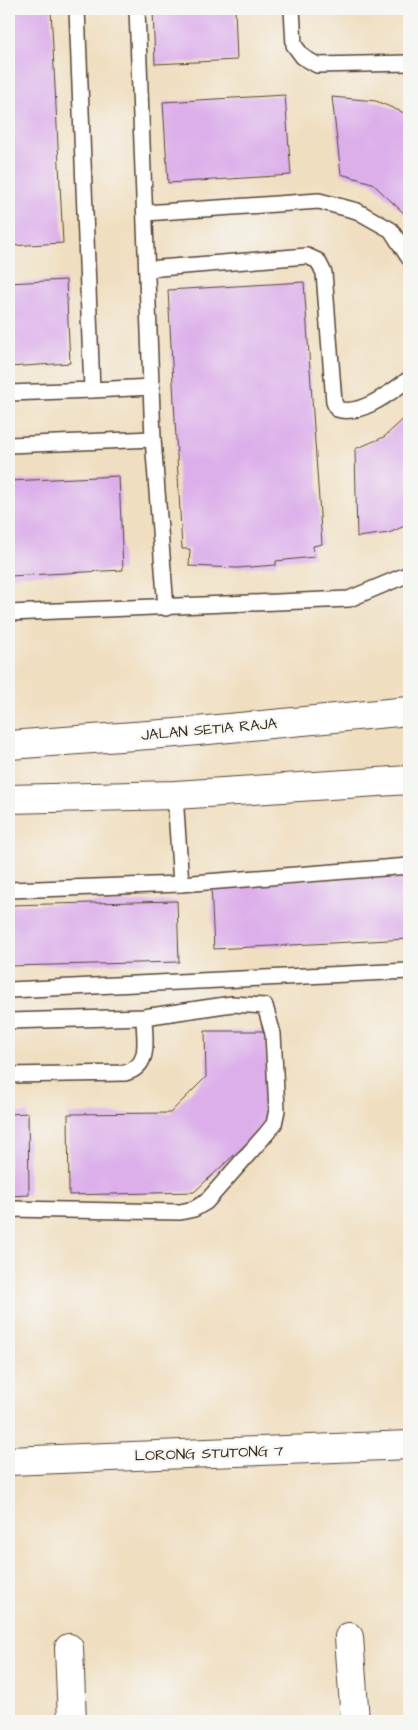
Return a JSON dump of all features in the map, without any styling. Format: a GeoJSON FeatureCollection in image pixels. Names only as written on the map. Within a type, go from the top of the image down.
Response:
{"type":"FeatureCollection","features":[{"type":"Feature","properties":{"kind":"main road","name":"JALAN SETIA RAJA"},"geometry":{"type":"LineString","coordinates":[[9,745],[176,733],[409,711]]}},
{"type":"Feature","properties":{"kind":"main road"},"geometry":{"type":"LineString","coordinates":[[9,799],[175,795],[409,780]]}},
{"type":"Feature","properties":{"kind":"main road","name":"LORONG STUTONG 7"},"geometry":{"type":"LineString","coordinates":[[9,1462],[409,1445]]}},
{"type":"Feature","properties":{"kind":"main road"},"geometry":{"type":"LineString","coordinates":[[349,1638],[355,1721]]}},
{"type":"Feature","properties":{"kind":"main road"},"geometry":{"type":"LineString","coordinates":[[69,1648],[72,1721]]}},
{"type":"Feature","properties":{"kind":"lane"},"geometry":{"type":"LineString","coordinates":[[76,9],[92,390]]}},
{"type":"Feature","properties":{"kind":"lane"},"geometry":{"type":"LineString","coordinates":[[137,9],[153,439],[166,608]]}},
{"type":"Feature","properties":{"kind":"lane"},"geometry":{"type":"LineString","coordinates":[[292,9],[294,45],[303,57],[317,65],[409,63]]}},
{"type":"Feature","properties":{"kind":"lane"},"geometry":{"type":"LineString","coordinates":[[145,213],[319,201],[357,211],[391,230],[409,258]]}},
{"type":"Feature","properties":{"kind":"lane"},"geometry":{"type":"LineString","coordinates":[[147,269],[307,256],[318,261],[324,274],[334,402],[337,409],[345,412],[376,403],[409,379]]}},
{"type":"Feature","properties":{"kind":"lane"},"geometry":{"type":"LineString","coordinates":[[9,393],[152,387]]}},
{"type":"Feature","properties":{"kind":"lane"},"geometry":{"type":"LineString","coordinates":[[9,445],[153,439]]}},
{"type":"Feature","properties":{"kind":"lane"},"geometry":{"type":"LineString","coordinates":[[9,613],[349,599],[409,574]]}},
{"type":"Feature","properties":{"kind":"lane"},"geometry":{"type":"LineString","coordinates":[[175,795],[182,884]]}},
{"type":"Feature","properties":{"kind":"lane"},"geometry":{"type":"LineString","coordinates":[[9,890],[182,884],[409,866]]}},
{"type":"Feature","properties":{"kind":"lane"},"geometry":{"type":"LineString","coordinates":[[9,990],[409,972]]}},
{"type":"Feature","properties":{"kind":"lane"},"geometry":{"type":"LineString","coordinates":[[9,1021],[144,1017],[232,1004],[265,1006],[273,1034],[277,1110],[274,1124],[206,1202],[194,1209],[180,1212],[9,1209]]}},
{"type":"Feature","properties":{"kind":"lane"},"geometry":{"type":"LineString","coordinates":[[9,1075],[125,1073],[132,1071],[139,1067],[143,1061],[144,1017]]}},
{"type":"Feature","properties":{"kind":"building"},"geometry":{"type":"Polygon","coordinates":[[[9,9],[51,9],[63,243],[9,246],[9,9]]]}},
{"type":"Feature","properties":{"kind":"building"},"geometry":{"type":"Polygon","coordinates":[[[153,9],[235,9],[237,60],[155,64],[153,9]]]}},
{"type":"Feature","properties":{"kind":"building"},"geometry":{"type":"Polygon","coordinates":[[[285,95],[291,175],[168,183],[163,102],[285,95]]]}},
{"type":"Feature","properties":{"kind":"building"},"geometry":{"type":"Polygon","coordinates":[[[332,97],[376,101],[409,115],[409,218],[372,183],[341,174],[332,97]]]}},
{"type":"Feature","properties":{"kind":"building"},"geometry":{"type":"Polygon","coordinates":[[[66,280],[70,363],[9,367],[9,283],[66,280]]]}},
{"type":"Feature","properties":{"kind":"building"},"geometry":{"type":"Polygon","coordinates":[[[304,282],[322,544],[313,546],[314,557],[276,561],[276,565],[237,568],[189,566],[190,549],[182,549],[168,290],[304,282]]]}},
{"type":"Feature","properties":{"kind":"building"},"geometry":{"type":"Polygon","coordinates":[[[409,414],[409,524],[389,533],[357,537],[355,449],[384,437],[409,414]]]}},
{"type":"Feature","properties":{"kind":"building"},"geometry":{"type":"Polygon","coordinates":[[[119,476],[123,570],[9,576],[9,481],[119,476]]]}},
{"type":"Feature","properties":{"kind":"building"},"geometry":{"type":"Polygon","coordinates":[[[409,874],[409,939],[214,949],[211,885],[409,874]]]}},
{"type":"Feature","properties":{"kind":"building"},"geometry":{"type":"Polygon","coordinates":[[[177,901],[179,962],[9,966],[9,905],[177,901]]]}},
{"type":"Feature","properties":{"kind":"building"},"geometry":{"type":"Polygon","coordinates":[[[205,1031],[265,1031],[270,1122],[194,1192],[69,1195],[68,1114],[170,1113],[206,1077],[205,1031]]]}},
{"type":"Feature","properties":{"kind":"building"},"geometry":{"type":"Polygon","coordinates":[[[28,1113],[29,1195],[9,1196],[9,1114],[28,1113]]]}}]}
